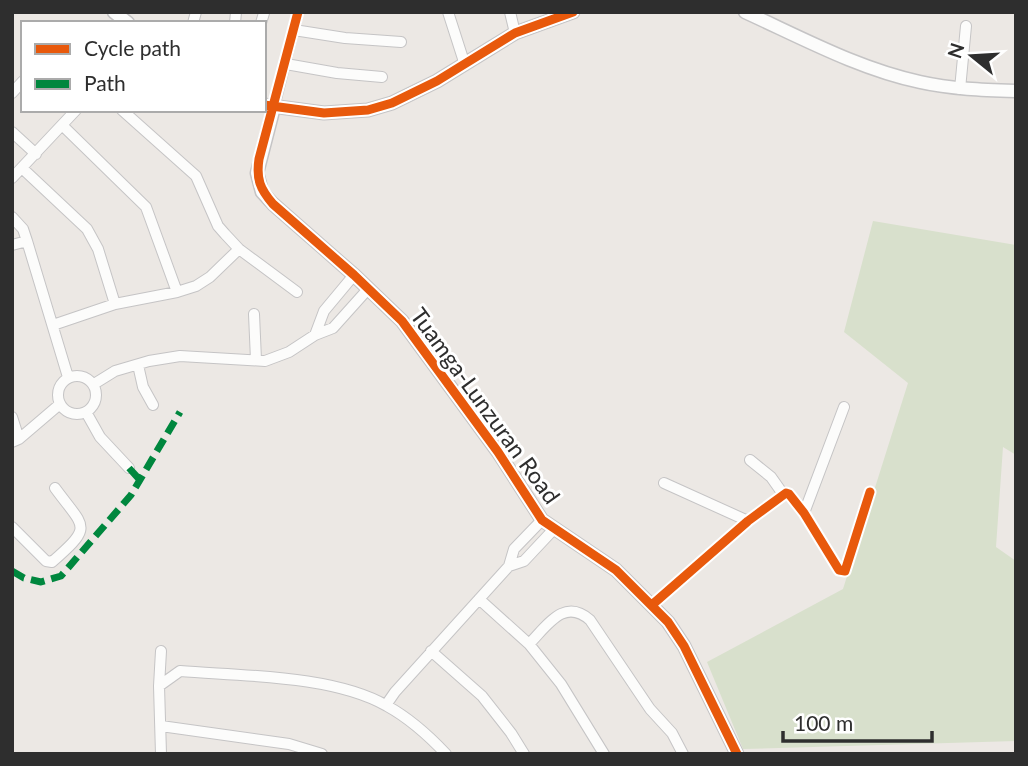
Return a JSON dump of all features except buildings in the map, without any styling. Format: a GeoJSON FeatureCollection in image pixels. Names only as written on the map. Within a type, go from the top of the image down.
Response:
{"type":"FeatureCollection","features":[{"type":"Feature","properties":{"kind":"street"},"geometry":{"type":"LineString","coordinates":[[298,12],[286,64],[269,106],[345,114],[392,103],[465,65],[515,33],[573,12]]}},
{"type":"Feature","properties":{"kind":"street"},"geometry":{"type":"LineString","coordinates":[[448,12],[465,65]]}},
{"type":"Feature","properties":{"kind":"street"},"geometry":{"type":"LineString","coordinates":[[510,12],[515,33]]}},
{"type":"Feature","properties":{"kind":"street"},"geometry":{"type":"LineString","coordinates":[[746,12],[856,61],[921,83],[960,89],[1016,91]]}},
{"type":"Feature","properties":{"kind":"street"},"geometry":{"type":"LineString","coordinates":[[960,89],[966,26]]}},
{"type":"Feature","properties":{"kind":"street"},"geometry":{"type":"LineString","coordinates":[[294,30],[345,38],[401,42]]}},
{"type":"Feature","properties":{"kind":"street"},"geometry":{"type":"LineString","coordinates":[[286,64],[382,78]]}},
{"type":"Feature","properties":{"kind":"street","name":"Tuamga-Lunzuran Road"},"geometry":{"type":"LineString","coordinates":[[269,106],[257,173],[262,192],[402,321],[498,452],[542,520],[616,570],[653,604],[684,646],[737,754]]}},
{"type":"Feature","properties":{"kind":"street"},"geometry":{"type":"LineString","coordinates":[[12,178],[74,112]]}},
{"type":"Feature","properties":{"kind":"street"},"geometry":{"type":"LineString","coordinates":[[124,112],[195,176],[218,226],[239,249],[297,292]]}},
{"type":"Feature","properties":{"kind":"street"},"geometry":{"type":"LineString","coordinates":[[62,125],[146,207],[177,292]]}},
{"type":"Feature","properties":{"kind":"street"},"geometry":{"type":"LineString","coordinates":[[12,132],[36,154]]}},
{"type":"Feature","properties":{"kind":"street"},"geometry":{"type":"LineString","coordinates":[[22,168],[87,229],[98,249],[115,304]]}},
{"type":"Feature","properties":{"kind":"street"},"geometry":{"type":"LineString","coordinates":[[12,217],[23,229],[68,377]]}},
{"type":"Feature","properties":{"kind":"street"},"geometry":{"type":"LineString","coordinates":[[12,245],[27,241]]}},
{"type":"Feature","properties":{"kind":"street"},"geometry":{"type":"LineString","coordinates":[[53,325],[115,304],[196,286],[210,277],[239,249]]}},
{"type":"Feature","properties":{"kind":"street"},"geometry":{"type":"LineString","coordinates":[[315,335],[324,311],[354,275]]}},
{"type":"Feature","properties":{"kind":"street"},"geometry":{"type":"LineString","coordinates":[[94,384],[115,371],[180,356],[265,360],[289,352],[336,325],[368,289]]}},
{"type":"Feature","properties":{"kind":"street"},"geometry":{"type":"LineString","coordinates":[[254,314],[256,360]]}},
{"type":"Feature","properties":{"kind":"street"},"geometry":{"type":"LineString","coordinates":[[138,365],[143,387],[153,405]]}},
{"type":"Feature","properties":{"kind":"street"},"geometry":{"type":"LineString","coordinates":[[79,375],[94,384],[95,403],[86,412],[69,412],[60,404],[58,392],[68,377],[79,375]]}},
{"type":"Feature","properties":{"kind":"street"},"geometry":{"type":"LineString","coordinates":[[12,417],[16,440],[60,404]]}},
{"type":"Feature","properties":{"kind":"street"},"geometry":{"type":"LineString","coordinates":[[804,513],[844,408]]}},
{"type":"Feature","properties":{"kind":"street"},"geometry":{"type":"LineString","coordinates":[[86,412],[100,437],[129,468]]}},
{"type":"Feature","properties":{"kind":"street"},"geometry":{"type":"LineString","coordinates":[[750,460],[771,477],[783,494]]}},
{"type":"Feature","properties":{"kind":"street"},"geometry":{"type":"LineString","coordinates":[[664,483],[748,521]]}},
{"type":"Feature","properties":{"kind":"street"},"geometry":{"type":"LineString","coordinates":[[12,527],[46,561],[52,562],[80,535],[82,529],[55,488]]}},
{"type":"Feature","properties":{"kind":"street"},"geometry":{"type":"LineString","coordinates":[[653,604],[783,494],[789,494],[804,513],[839,570],[846,570],[870,492]]}},
{"type":"Feature","properties":{"kind":"street"},"geometry":{"type":"LineString","coordinates":[[386,705],[509,566],[514,549],[542,520]]}},
{"type":"Feature","properties":{"kind":"street"},"geometry":{"type":"LineString","coordinates":[[509,566],[524,561],[554,529]]}},
{"type":"Feature","properties":{"kind":"street"},"geometry":{"type":"LineString","coordinates":[[479,599],[529,644],[561,684],[604,754]]}},
{"type":"Feature","properties":{"kind":"street"},"geometry":{"type":"LineString","coordinates":[[529,644],[564,612],[582,613],[590,620],[650,709],[672,733],[683,754]]}},
{"type":"Feature","properties":{"kind":"street"},"geometry":{"type":"LineString","coordinates":[[161,651],[161,754]]}},
{"type":"Feature","properties":{"kind":"street"},"geometry":{"type":"LineString","coordinates":[[431,651],[482,696],[524,754]]}},
{"type":"Feature","properties":{"kind":"street"},"geometry":{"type":"LineString","coordinates":[[159,685],[180,671],[329,686],[386,705],[412,723],[446,754]]}},
{"type":"Feature","properties":{"kind":"street"},"geometry":{"type":"LineString","coordinates":[[161,726],[289,744],[322,754]]}},
{"type":"Feature","properties":{"kind":"green space"},"geometry":{"type":"Polygon","coordinates":[[[873,221],[1016,245],[1016,455],[1003,447],[996,547],[1016,561],[1016,741],[743,749],[707,662],[843,589],[908,383],[844,332],[873,221]]]}},
{"type":"Feature","properties":{"kind":"marked path"},"geometry":{"type":"LineString","coordinates":[[12,571],[24,578],[41,582],[61,576],[131,495],[180,412]]}},
{"type":"Feature","properties":{"kind":"marked path"},"geometry":{"type":"LineString","coordinates":[[129,468],[140,480]]}},
{"type":"Feature","properties":{"kind":"cycle path"},"geometry":{"type":"LineString","coordinates":[[298,12],[259,159],[259,178],[265,193],[273,204],[402,321],[498,452],[542,520],[616,570],[668,622],[684,646],[737,754]]}},
{"type":"Feature","properties":{"kind":"cycle path"},"geometry":{"type":"LineString","coordinates":[[266,105],[324,113],[368,110],[392,103],[437,81],[515,33],[573,12]]}},
{"type":"Feature","properties":{"kind":"cycle path"},"geometry":{"type":"LineString","coordinates":[[653,604],[748,521],[786,493],[804,513],[839,570],[845,571],[870,492]]}}]}
